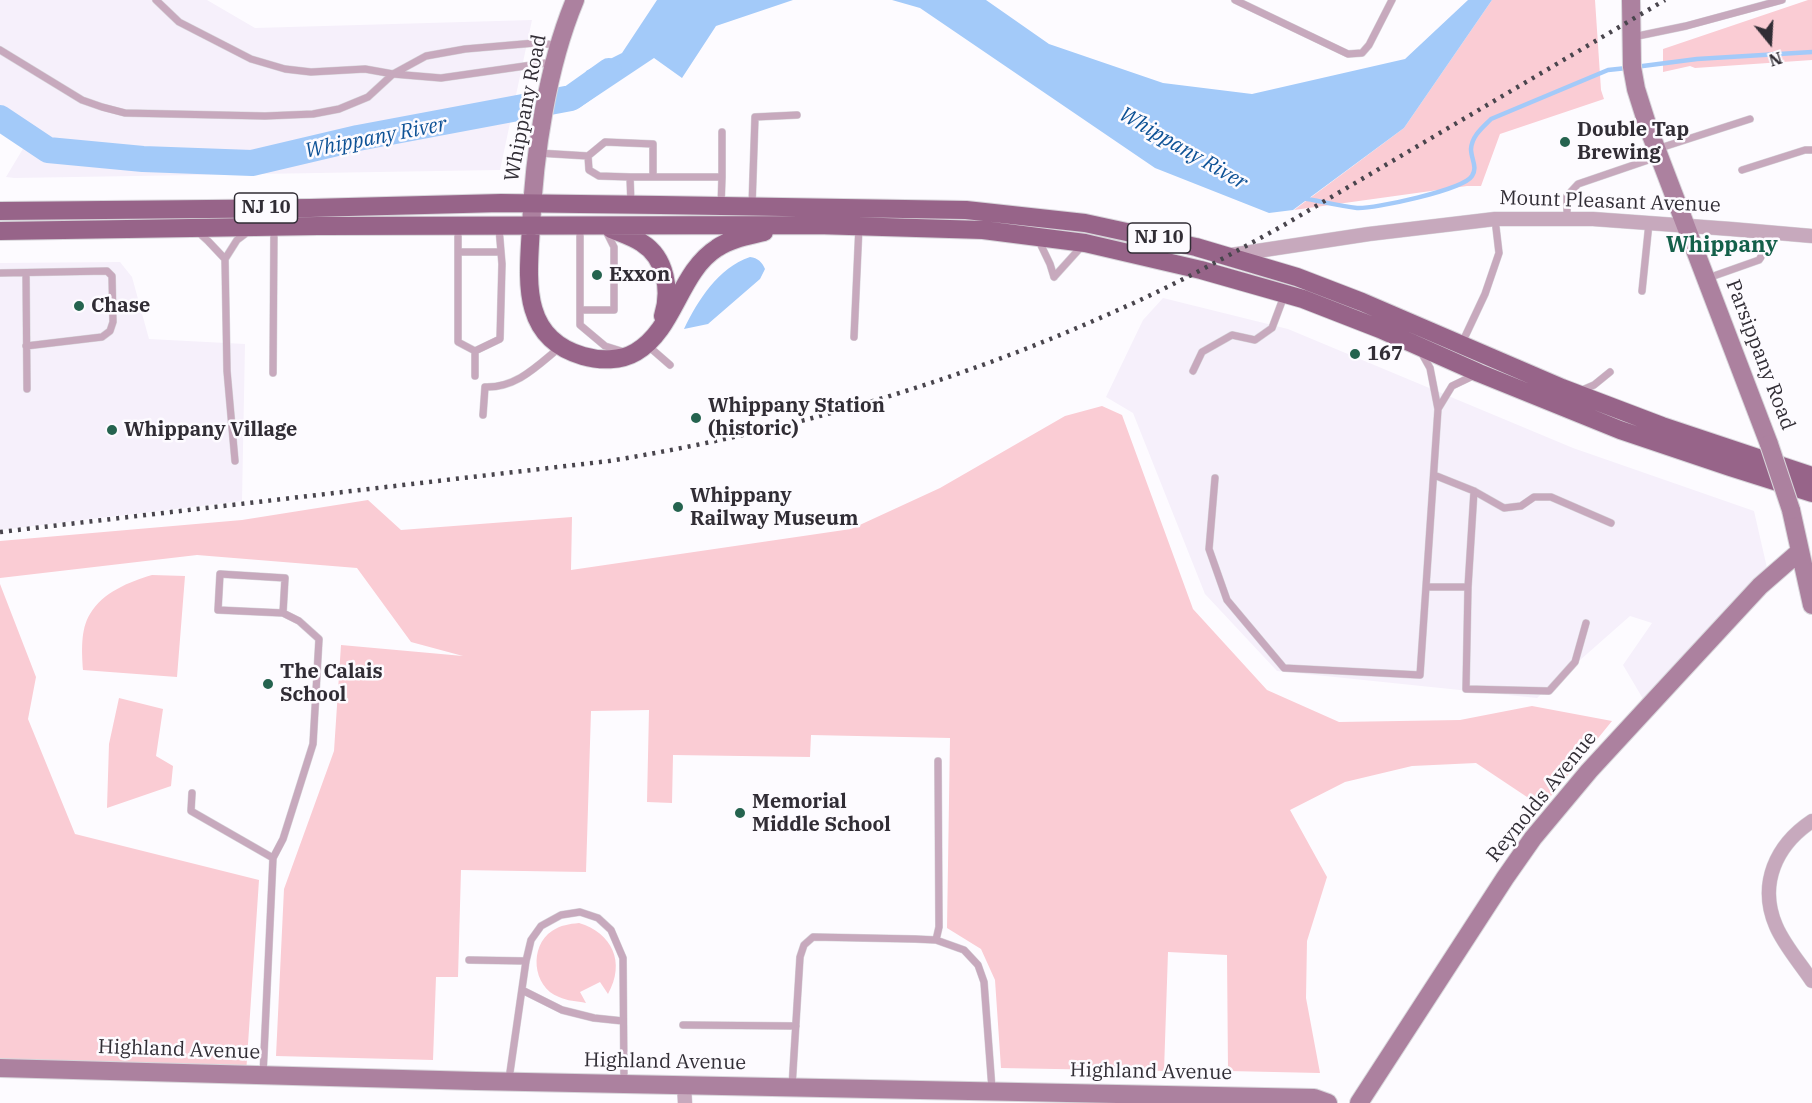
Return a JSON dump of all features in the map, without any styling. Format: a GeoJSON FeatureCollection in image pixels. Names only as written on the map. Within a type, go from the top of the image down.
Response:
{"type":"FeatureCollection","features":[{"type":"Feature","properties":{"kind":"main road","name":"NJ 10"},"geometry":{"type":"LineString","coordinates":[[0,211],[631,204],[966,210],[1026,215],[1096,225],[1197,246],[1297,277],[1362,302],[1575,393],[1662,426],[1812,476]]}},
{"type":"Feature","properties":{"kind":"main road","name":"NJ 10"},"geometry":{"type":"LineString","coordinates":[[0,231],[274,227],[816,225],[983,230],[1085,243],[1201,270],[1284,294],[1358,321],[1479,373],[1620,429],[1730,467],[1812,492]]}},
{"type":"Feature","properties":{"kind":"main road"},"geometry":{"type":"LineString","coordinates":[[531,227],[530,302],[542,330],[573,353],[592,359],[612,359],[641,348],[660,327],[701,261],[716,248],[733,240],[768,231],[816,225]]}},
{"type":"Feature","properties":{"kind":"main road"},"geometry":{"type":"LineString","coordinates":[[604,226],[641,242],[661,263],[666,282],[667,305],[660,327]]}},
{"type":"Feature","properties":{"kind":"street","name":"Whippany Road"},"geometry":{"type":"LineString","coordinates":[[531,227],[538,150],[550,85],[557,53],[575,0]]}},
{"type":"Feature","properties":{"kind":"street","name":"Parsippany Road"},"geometry":{"type":"LineString","coordinates":[[1631,0],[1631,34],[1636,88],[1769,444],[1791,510],[1812,605]]}},
{"type":"Feature","properties":{"kind":"street","name":"Mount Pleasant Avenue"},"geometry":{"type":"LineString","coordinates":[[1229,256],[1369,234],[1495,219],[1567,219],[1649,223],[1812,236]]}},
{"type":"Feature","properties":{"kind":"street","name":"Reynolds Avenue"},"geometry":{"type":"LineString","coordinates":[[1359,1103],[1533,838],[1589,771],[1720,628],[1760,586],[1799,552]]}},
{"type":"Feature","properties":{"kind":"street"},"geometry":{"type":"LineString","coordinates":[[1812,821],[1795,832],[1781,851],[1771,875],[1769,895],[1770,908],[1779,933],[1812,981]]}},
{"type":"Feature","properties":{"kind":"street","name":"Highland Avenue"},"geometry":{"type":"LineString","coordinates":[[0,1068],[624,1084],[684,1094],[792,1087],[1314,1098],[1328,1103]]}},
{"type":"Feature","properties":{"kind":"lane"},"geometry":{"type":"LineString","coordinates":[[156,0],[179,22],[251,59],[285,69],[311,72],[365,69],[441,78],[557,53]]}},
{"type":"Feature","properties":{"kind":"lane"},"geometry":{"type":"LineString","coordinates":[[1235,0],[1348,54],[1362,52],[1369,45],[1392,0]]}},
{"type":"Feature","properties":{"kind":"lane"},"geometry":{"type":"LineString","coordinates":[[1631,34],[1686,26],[1782,0]]}},
{"type":"Feature","properties":{"kind":"lane"},"geometry":{"type":"LineString","coordinates":[[0,51],[82,100],[125,113],[266,116],[313,114],[339,109],[368,97],[393,74],[426,56],[465,49],[535,43],[557,53]]}},
{"type":"Feature","properties":{"kind":"lane"},"geometry":{"type":"LineString","coordinates":[[752,206],[755,117],[797,115]]}},
{"type":"Feature","properties":{"kind":"lane"},"geometry":{"type":"LineString","coordinates":[[1567,219],[1567,196],[1578,184],[1750,119]]}},
{"type":"Feature","properties":{"kind":"lane"},"geometry":{"type":"LineString","coordinates":[[721,206],[722,132]]}},
{"type":"Feature","properties":{"kind":"lane"},"geometry":{"type":"LineString","coordinates":[[538,150],[588,156],[604,142],[653,144],[653,176]]}},
{"type":"Feature","properties":{"kind":"lane"},"geometry":{"type":"LineString","coordinates":[[1742,170],[1805,150],[1812,150]]}},
{"type":"Feature","properties":{"kind":"lane"},"geometry":{"type":"LineString","coordinates":[[588,156],[589,170],[595,175],[722,177]]}},
{"type":"Feature","properties":{"kind":"lane"},"geometry":{"type":"LineString","coordinates":[[630,177],[631,204]]}},
{"type":"Feature","properties":{"kind":"lane"},"geometry":{"type":"LineString","coordinates":[[1461,345],[1485,294],[1499,253],[1495,219]]}},
{"type":"Feature","properties":{"kind":"lane"},"geometry":{"type":"LineString","coordinates":[[1642,291],[1649,223]]}},
{"type":"Feature","properties":{"kind":"lane"},"geometry":{"type":"LineString","coordinates":[[580,226],[580,324],[591,336],[615,351],[641,348],[670,365]]}},
{"type":"Feature","properties":{"kind":"lane"},"geometry":{"type":"LineString","coordinates":[[580,310],[614,310],[614,247],[604,226]]}},
{"type":"Feature","properties":{"kind":"lane"},"geometry":{"type":"LineString","coordinates":[[854,337],[859,226]]}},
{"type":"Feature","properties":{"kind":"lane"},"geometry":{"type":"LineString","coordinates":[[273,373],[274,227]]}},
{"type":"Feature","properties":{"kind":"lane"},"geometry":{"type":"LineString","coordinates":[[458,227],[458,342],[475,351]]}},
{"type":"Feature","properties":{"kind":"lane"},"geometry":{"type":"LineString","coordinates":[[475,351],[500,339],[502,264],[499,227]]}},
{"type":"Feature","properties":{"kind":"lane"},"geometry":{"type":"LineString","coordinates":[[235,461],[226,371],[225,259],[237,240],[252,228]]}},
{"type":"Feature","properties":{"kind":"lane"},"geometry":{"type":"LineString","coordinates":[[193,229],[225,259]]}},
{"type":"Feature","properties":{"kind":"lane"},"geometry":{"type":"LineString","coordinates":[[1707,279],[1759,260],[1763,256],[1760,231]]}},
{"type":"Feature","properties":{"kind":"lane"},"geometry":{"type":"LineString","coordinates":[[1037,237],[1045,250],[1054,277],[1085,243]]}},
{"type":"Feature","properties":{"kind":"lane"},"geometry":{"type":"LineString","coordinates":[[458,252],[500,252]]}},
{"type":"Feature","properties":{"kind":"lane"},"geometry":{"type":"LineString","coordinates":[[0,273],[111,272],[113,322],[110,331],[102,337],[26,346]]}},
{"type":"Feature","properties":{"kind":"lane"},"geometry":{"type":"LineString","coordinates":[[26,273],[27,389]]}},
{"type":"Feature","properties":{"kind":"lane"},"geometry":{"type":"LineString","coordinates":[[1193,371],[1202,352],[1232,335],[1255,340],[1272,328],[1284,294]]}},
{"type":"Feature","properties":{"kind":"lane"},"geometry":{"type":"LineString","coordinates":[[485,387],[510,384],[527,374],[561,346]]}},
{"type":"Feature","properties":{"kind":"lane"},"geometry":{"type":"LineString","coordinates":[[1215,478],[1209,549],[1227,600],[1284,668],[1420,675],[1438,409],[1430,368],[1419,347]]}},
{"type":"Feature","properties":{"kind":"lane"},"geometry":{"type":"LineString","coordinates":[[475,351],[475,376]]}},
{"type":"Feature","properties":{"kind":"lane"},"geometry":{"type":"LineString","coordinates":[[1575,393],[1594,385],[1610,372]]}},
{"type":"Feature","properties":{"kind":"lane"},"geometry":{"type":"LineString","coordinates":[[1438,409],[1452,386],[1479,373]]}},
{"type":"Feature","properties":{"kind":"lane"},"geometry":{"type":"LineString","coordinates":[[483,415],[485,376]]}},
{"type":"Feature","properties":{"kind":"lane"},"geometry":{"type":"LineString","coordinates":[[1434,475],[1474,491],[1504,508],[1521,506],[1534,497],[1551,497],[1611,523]]}},
{"type":"Feature","properties":{"kind":"lane"},"geometry":{"type":"LineString","coordinates":[[1474,491],[1468,587],[1466,689],[1549,691],[1575,662],[1586,623]]}},
{"type":"Feature","properties":{"kind":"lane"},"geometry":{"type":"LineString","coordinates":[[263,1075],[273,858],[283,839],[313,744],[319,639],[298,621],[283,613],[218,610],[220,574],[285,578],[283,613]]}},
{"type":"Feature","properties":{"kind":"lane"},"geometry":{"type":"LineString","coordinates":[[1427,587],[1468,587]]}},
{"type":"Feature","properties":{"kind":"lane"},"geometry":{"type":"LineString","coordinates":[[936,940],[939,927],[938,761]]}},
{"type":"Feature","properties":{"kind":"lane"},"geometry":{"type":"LineString","coordinates":[[192,793],[191,811],[273,858]]}},
{"type":"Feature","properties":{"kind":"lane"},"geometry":{"type":"LineString","coordinates":[[509,1081],[531,940],[541,926],[561,915],[580,912],[598,918],[611,930],[623,958],[624,1084]]}},
{"type":"Feature","properties":{"kind":"lane"},"geometry":{"type":"LineString","coordinates":[[792,1087],[800,957],[804,945],[813,937],[936,940],[964,950],[978,965],[984,982],[992,1092]]}},
{"type":"Feature","properties":{"kind":"lane"},"geometry":{"type":"LineString","coordinates":[[469,960],[526,961]]}},
{"type":"Feature","properties":{"kind":"lane"},"geometry":{"type":"LineString","coordinates":[[522,990],[562,1010],[594,1018],[623,1021]]}},
{"type":"Feature","properties":{"kind":"lane"},"geometry":{"type":"LineString","coordinates":[[683,1025],[796,1026]]}},
{"type":"Feature","properties":{"kind":"shaded area"},"geometry":{"type":"Polygon","coordinates":[[[0,0],[207,0],[255,28],[532,20],[500,170],[14,178],[6,177],[36,127],[0,107],[0,0]]]}},
{"type":"Feature","properties":{"kind":"shaded area"},"geometry":{"type":"Polygon","coordinates":[[[1492,0],[1595,0],[1601,90],[1604,99],[1500,134],[1481,186],[1294,210],[1404,128],[1492,0]]]}},
{"type":"Feature","properties":{"kind":"shaded area"},"geometry":{"type":"Polygon","coordinates":[[[1812,0],[1812,60],[1695,68],[1690,66],[1663,72],[1663,49],[1812,0]]]}},
{"type":"Feature","properties":{"kind":"shaded area"},"geometry":{"type":"Polygon","coordinates":[[[120,262],[132,277],[149,339],[245,344],[242,501],[0,530],[0,263],[120,262]]]}},
{"type":"Feature","properties":{"kind":"shaded area"},"geometry":{"type":"Polygon","coordinates":[[[1163,298],[1288,329],[1573,448],[1754,511],[1770,581],[1649,709],[1623,665],[1652,623],[1630,616],[1537,698],[1277,671],[1205,594],[1133,413],[1106,397],[1143,320],[1163,298]]]}},
{"type":"Feature","properties":{"kind":"shaded area"},"geometry":{"type":"Polygon","coordinates":[[[1102,406],[1122,415],[1193,609],[1267,690],[1339,722],[1460,720],[1532,706],[1612,721],[1542,807],[1476,763],[1412,766],[1345,782],[1290,810],[1327,877],[1307,941],[1306,998],[1320,1073],[1228,1071],[1227,955],[1168,952],[1164,1071],[1001,1068],[995,980],[981,949],[947,928],[950,738],[811,735],[810,757],[673,755],[672,803],[647,802],[649,710],[591,711],[586,872],[461,870],[458,977],[436,977],[433,1060],[276,1056],[284,889],[334,751],[341,645],[463,656],[411,642],[357,568],[197,555],[0,578],[0,541],[242,520],[368,500],[401,530],[572,517],[571,570],[851,529],[940,488],[1065,416],[1102,406]]]}},
{"type":"Feature","properties":{"kind":"shaded area"},"geometry":{"type":"Polygon","coordinates":[[[152,575],[185,576],[177,677],[83,670],[83,634],[87,620],[95,606],[117,589],[152,575]]]}},
{"type":"Feature","properties":{"kind":"shaded area"},"geometry":{"type":"Polygon","coordinates":[[[0,584],[36,677],[28,719],[75,834],[259,880],[246,1074],[0,1068],[0,584]]]}},
{"type":"Feature","properties":{"kind":"shaded area"},"geometry":{"type":"Polygon","coordinates":[[[119,698],[163,709],[156,756],[173,766],[171,786],[107,808],[109,744],[119,698]]]}},
{"type":"Feature","properties":{"kind":"shaded area"},"geometry":{"type":"Polygon","coordinates":[[[579,923],[600,934],[607,941],[613,950],[616,971],[608,994],[600,982],[580,992],[586,1003],[565,999],[550,992],[543,985],[537,966],[537,956],[545,938],[559,927],[579,923]]]}},
{"type":"Feature","properties":{"kind":"water"},"geometry":{"type":"Polygon","coordinates":[[[657,0],[793,0],[716,26],[682,78],[654,58],[579,108],[586,71],[622,53],[657,0]]]}},
{"type":"Feature","properties":{"kind":"water"},"geometry":{"type":"Polygon","coordinates":[[[892,0],[986,0],[1049,44],[1163,83],[1252,94],[1405,59],[1468,0],[1492,0],[1404,128],[1293,210],[1269,213],[1155,168],[920,8],[892,0]]]}},
{"type":"Feature","properties":{"kind":"water"},"geometry":{"type":"Polygon","coordinates":[[[0,107],[36,127],[25,146],[0,132],[0,107]]]}},
{"type":"Feature","properties":{"kind":"water"},"geometry":{"type":"Polygon","coordinates":[[[750,257],[763,264],[765,269],[760,279],[708,324],[684,329],[710,286],[728,269],[750,257]]]}},
{"type":"Feature","properties":{"kind":"waterway"},"geometry":{"type":"LineString","coordinates":[[1635,67],[1697,59],[1812,52]]}},
{"type":"Feature","properties":{"kind":"waterway"},"geometry":{"type":"LineString","coordinates":[[1302,198],[1357,208],[1417,198],[1453,187],[1474,173],[1471,153],[1473,140],[1491,119],[1608,70],[1627,68]]}},
{"type":"Feature","properties":{"kind":"waterway","name":"Whippany River"},"geometry":{"type":"LineString","coordinates":[[0,118],[48,150],[143,159],[252,163],[358,138],[571,98],[609,71]]}},
{"type":"Feature","properties":{"kind":"railway"},"geometry":{"type":"LineString","coordinates":[[0,532],[609,461],[740,436],[805,420],[932,383],[1056,337],[1202,269],[1284,225],[1665,0]]}},
{"type":"Feature","properties":{"kind":"place","name":"Double Tap Brewing"},"geometry":{"type":"Point","coordinates":[1565,142]}},
{"type":"Feature","properties":{"kind":"place","name":"Exxon"},"geometry":{"type":"Point","coordinates":[597,275]}},
{"type":"Feature","properties":{"kind":"place","name":"Chase"},"geometry":{"type":"Point","coordinates":[79,306]}},
{"type":"Feature","properties":{"kind":"place","name":"167"},"geometry":{"type":"Point","coordinates":[1355,354]}},
{"type":"Feature","properties":{"kind":"place","name":"Whippany Station (historic)"},"geometry":{"type":"Point","coordinates":[696,418]}},
{"type":"Feature","properties":{"kind":"place","name":"Whippany Village"},"geometry":{"type":"Point","coordinates":[112,430]}},
{"type":"Feature","properties":{"kind":"place","name":"Whippany Railway Museum"},"geometry":{"type":"Point","coordinates":[678,507]}},
{"type":"Feature","properties":{"kind":"place","name":"The Calais School"},"geometry":{"type":"Point","coordinates":[268,684]}},
{"type":"Feature","properties":{"kind":"place","name":"Memorial Middle School"},"geometry":{"type":"Point","coordinates":[740,813]}},
{"type":"Feature","properties":{"kind":"district","name":"Whippany"},"geometry":{"type":"Point","coordinates":[1722,246]}}]}
